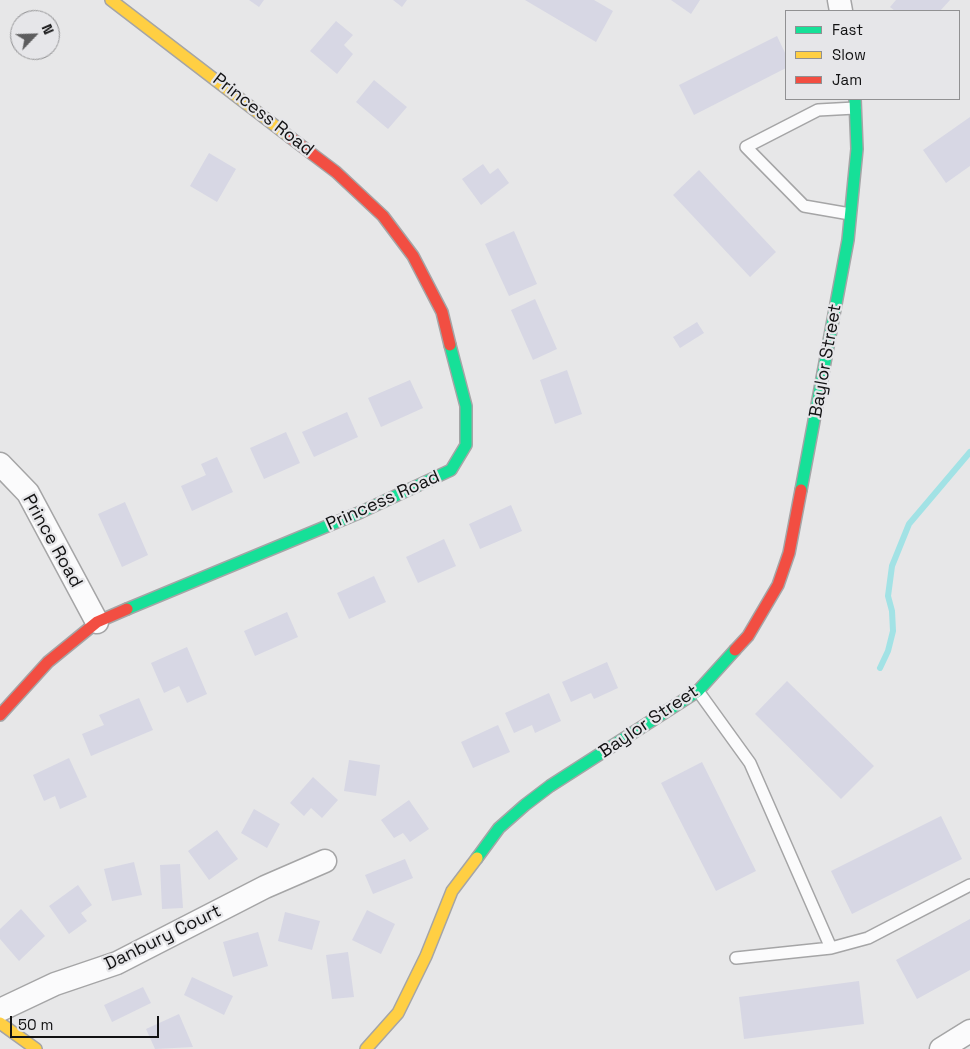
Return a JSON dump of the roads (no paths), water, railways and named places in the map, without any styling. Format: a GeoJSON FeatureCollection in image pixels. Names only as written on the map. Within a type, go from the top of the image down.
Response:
{"type":"FeatureCollection","features":[{"type":"Feature","properties":{"kind":"street","name":"Princess Road"},"geometry":{"type":"LineString","coordinates":[[0,715],[48,662],[97,622],[361,512],[450,470],[466,445],[466,406],[442,312],[413,256],[383,216],[336,172],[111,0]]}},
{"type":"Feature","properties":{"kind":"street","name":"Baylor Street"},"geometry":{"type":"LineString","coordinates":[[366,1049],[398,1013],[426,956],[452,891],[499,828],[550,786],[698,691],[748,636],[778,584],[788,553],[825,366],[850,214],[856,149],[855,103]]}},
{"type":"Feature","properties":{"kind":"street","name":"Prince Road"},"geometry":{"type":"LineString","coordinates":[[0,464],[28,493],[97,622]]}},
{"type":"Feature","properties":{"kind":"street","name":"Danbury Court"},"geometry":{"type":"LineString","coordinates":[[0,1010],[55,984],[117,963],[265,887],[324,861]]}},
{"type":"Feature","properties":{"kind":"street"},"geometry":{"type":"LineString","coordinates":[[0,1023],[36,1049]]}},
{"type":"Feature","properties":{"kind":"street"},"geometry":{"type":"LineString","coordinates":[[941,1049],[970,1031]]}},
{"type":"Feature","properties":{"kind":"lane"},"geometry":{"type":"LineString","coordinates":[[850,214],[804,206],[746,147],[818,110],[855,103]]}},
{"type":"Feature","properties":{"kind":"lane"},"geometry":{"type":"LineString","coordinates":[[698,691],[750,763],[830,948]]}},
{"type":"Feature","properties":{"kind":"lane"},"geometry":{"type":"LineString","coordinates":[[736,958],[830,948],[868,938],[970,885]]}},
{"type":"Feature","properties":{"kind":"waterway"},"geometry":{"type":"LineString","coordinates":[[880,668],[888,651],[893,631],[892,611],[888,596],[892,566],[909,524],[970,452]]}}]}
